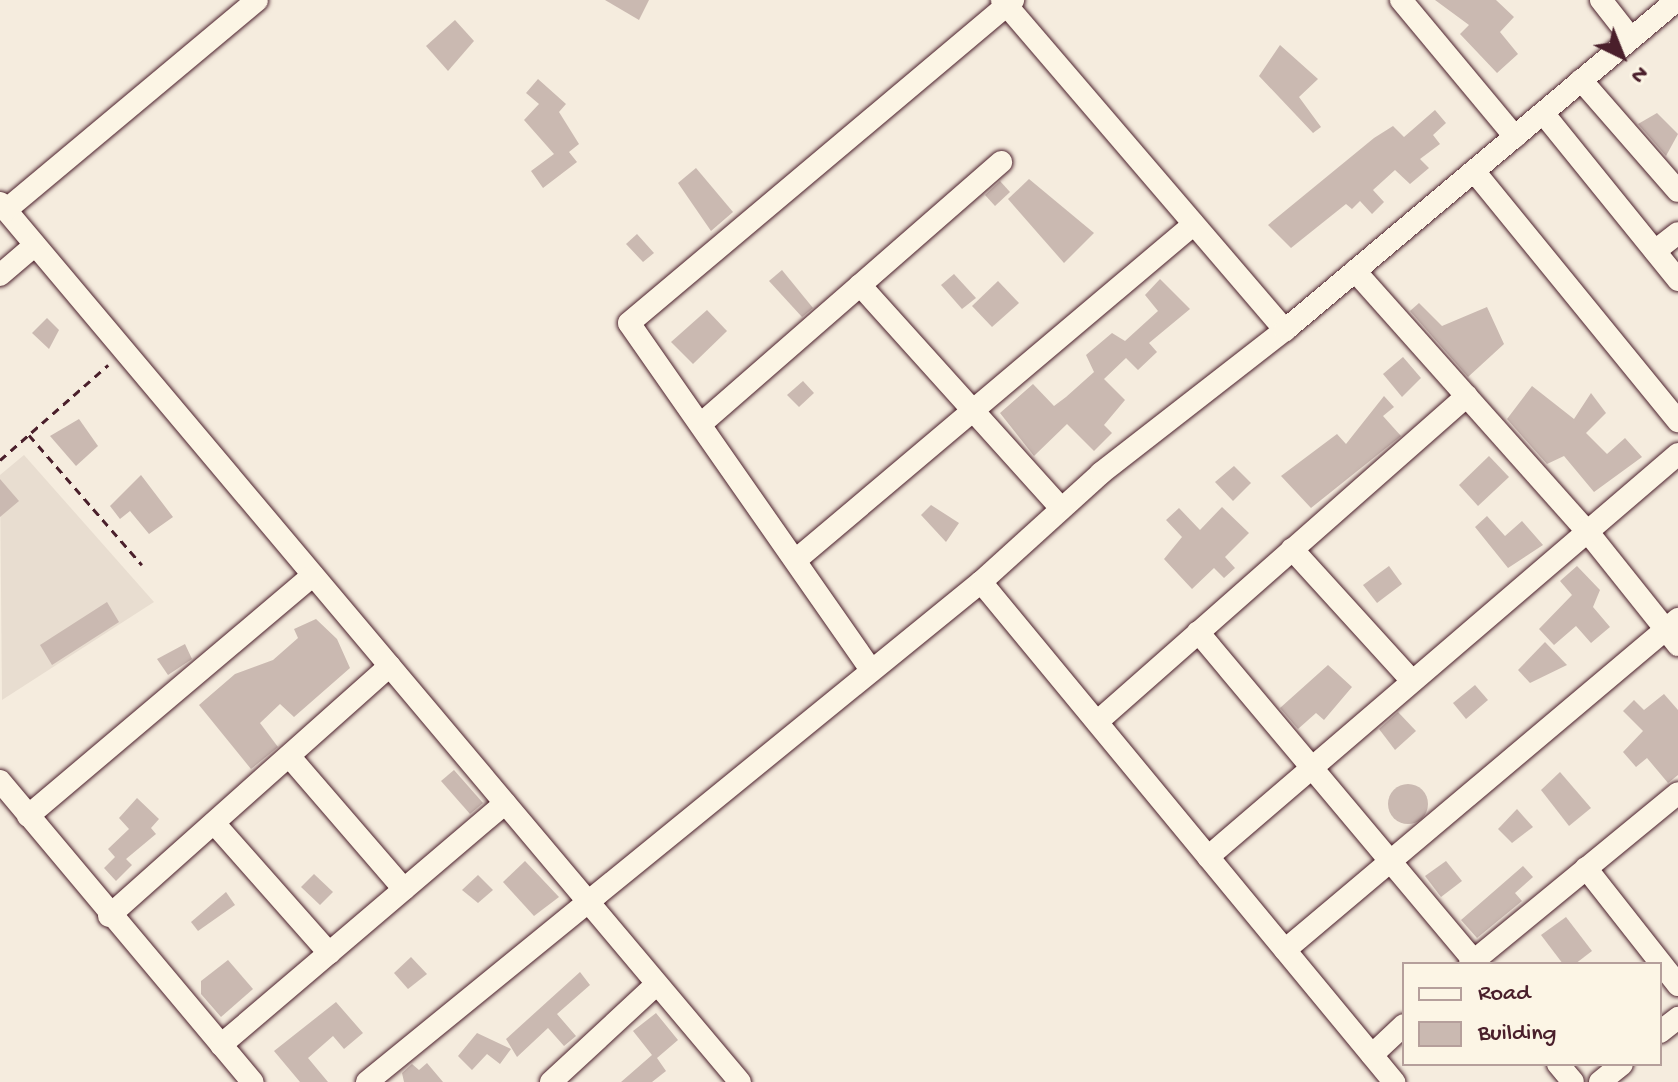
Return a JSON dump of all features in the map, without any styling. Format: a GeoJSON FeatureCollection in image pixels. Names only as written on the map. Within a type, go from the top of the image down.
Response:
{"type":"FeatureCollection","features":[{"type":"Feature","properties":{"kind":"street"},"geometry":{"type":"LineString","coordinates":[[257,0],[3,207],[740,1082]]}},
{"type":"Feature","properties":{"kind":"street"},"geometry":{"type":"LineString","coordinates":[[1401,0],[1515,137]]}},
{"type":"Feature","properties":{"kind":"street"},"geometry":{"type":"LineString","coordinates":[[1601,0],[1630,37]]}},
{"type":"Feature","properties":{"kind":"street"},"geometry":{"type":"LineString","coordinates":[[367,1082],[869,667],[981,582],[1061,508],[1285,330],[1677,0]]}},
{"type":"Feature","properties":{"kind":"street"},"geometry":{"type":"LineString","coordinates":[[869,667],[797,559],[629,323],[1007,2],[1285,330]]}},
{"type":"Feature","properties":{"kind":"street"},"geometry":{"type":"LineString","coordinates":[[1581,80],[1678,191]]}},
{"type":"Feature","properties":{"kind":"street"},"geometry":{"type":"LineString","coordinates":[[1543,113],[1678,280]]}},
{"type":"Feature","properties":{"kind":"street"},"geometry":{"type":"LineString","coordinates":[[702,423],[1001,162]]}},
{"type":"Feature","properties":{"kind":"street"},"geometry":{"type":"LineString","coordinates":[[1474,171],[1678,421]]}},
{"type":"Feature","properties":{"kind":"street"},"geometry":{"type":"LineString","coordinates":[[797,559],[975,414],[1194,224]]}},
{"type":"Feature","properties":{"kind":"street"},"geometry":{"type":"LineString","coordinates":[[1655,251],[1678,233]]}},
{"type":"Feature","properties":{"kind":"street"},"geometry":{"type":"LineString","coordinates":[[0,275],[35,245]]}},
{"type":"Feature","properties":{"kind":"street"},"geometry":{"type":"LineString","coordinates":[[1285,950],[1674,631],[1355,271]]}},
{"type":"Feature","properties":{"kind":"street"},"geometry":{"type":"LineString","coordinates":[[860,285],[1061,508]]}},
{"type":"Feature","properties":{"kind":"street"},"geometry":{"type":"LineString","coordinates":[[1097,722],[1467,396]]}},
{"type":"Feature","properties":{"kind":"street"},"geometry":{"type":"LineString","coordinates":[[1208,857],[1678,454]]}},
{"type":"Feature","properties":{"kind":"street"},"geometry":{"type":"LineString","coordinates":[[1292,549],[1412,681]]}},
{"type":"Feature","properties":{"kind":"street"},"geometry":{"type":"LineString","coordinates":[[28,816],[313,575]]}},
{"type":"Feature","properties":{"kind":"street"},"geometry":{"type":"LineString","coordinates":[[981,582],[1394,1082]]}},
{"type":"Feature","properties":{"kind":"street"},"geometry":{"type":"LineString","coordinates":[[1198,632],[1472,962]]}},
{"type":"Feature","properties":{"kind":"street"},"geometry":{"type":"LineString","coordinates":[[109,916],[390,666]]}},
{"type":"Feature","properties":{"kind":"street"},"geometry":{"type":"LineString","coordinates":[[289,756],[404,889]]}},
{"type":"Feature","properties":{"kind":"street"},"geometry":{"type":"LineString","coordinates":[[0,781],[109,916],[253,1082]]}},
{"type":"Feature","properties":{"kind":"street"},"geometry":{"type":"LineString","coordinates":[[1474,962],[1678,793]]}},
{"type":"Feature","properties":{"kind":"street"},"geometry":{"type":"LineString","coordinates":[[221,1045],[505,803]]}},
{"type":"Feature","properties":{"kind":"street"},"geometry":{"type":"LineString","coordinates":[[214,823],[329,953]]}},
{"type":"Feature","properties":{"kind":"street"},"geometry":{"type":"LineString","coordinates":[[1586,868],[1660,962]]}},
{"type":"Feature","properties":{"kind":"street"},"geometry":{"type":"LineString","coordinates":[[1662,965],[1678,985]]}},
{"type":"Feature","properties":{"kind":"street"},"geometry":{"type":"LineString","coordinates":[[551,1082],[575,1074],[657,984]]}},
{"type":"Feature","properties":{"kind":"street"},"geometry":{"type":"LineString","coordinates":[[1662,1030],[1678,1018]]}},
{"type":"Feature","properties":{"kind":"street"},"geometry":{"type":"LineString","coordinates":[[1372,1055],[1402,1027]]}},
{"type":"Feature","properties":{"kind":"street"},"geometry":{"type":"LineString","coordinates":[[1560,1066],[1573,1082]]}},
{"type":"Feature","properties":{"kind":"street"},"geometry":{"type":"LineString","coordinates":[[1600,1082],[1620,1066]]}},
{"type":"Feature","properties":{"kind":"path"},"geometry":{"type":"LineString","coordinates":[[0,460],[124,351]]}},
{"type":"Feature","properties":{"kind":"path"},"geometry":{"type":"LineString","coordinates":[[29,435],[142,565]]}},
{"type":"Feature","properties":{"kind":"shaded area"},"geometry":{"type":"Polygon","coordinates":[[[24,455],[154,602],[2,700],[0,475],[24,455]]]}},
{"type":"Feature","properties":{"kind":"building"},"geometry":{"type":"Polygon","coordinates":[[[605,0],[649,0],[639,20],[605,0]]]}},
{"type":"Feature","properties":{"kind":"building"},"geometry":{"type":"Polygon","coordinates":[[[1435,0],[1496,0],[1514,17],[1500,32],[1518,54],[1497,73],[1460,34],[1469,25],[1435,0]]]}},
{"type":"Feature","properties":{"kind":"building"},"geometry":{"type":"Polygon","coordinates":[[[455,20],[474,41],[448,71],[426,46],[455,20]]]}},
{"type":"Feature","properties":{"kind":"building"},"geometry":{"type":"Polygon","coordinates":[[[1280,45],[1318,79],[1299,97],[1321,127],[1313,133],[1259,76],[1280,45]]]}},
{"type":"Feature","properties":{"kind":"building"},"geometry":{"type":"Polygon","coordinates":[[[538,79],[566,104],[559,112],[579,144],[569,152],[577,162],[543,188],[531,171],[554,154],[524,120],[539,104],[526,93],[538,79]]]}},
{"type":"Feature","properties":{"kind":"building"},"geometry":{"type":"Polygon","coordinates":[[[1435,110],[1446,123],[1433,135],[1440,144],[1420,159],[1429,168],[1410,184],[1395,170],[1373,190],[1384,202],[1372,214],[1360,201],[1352,209],[1346,204],[1291,248],[1268,225],[1374,138],[1393,126],[1404,137],[1435,110]]]}},
{"type":"Feature","properties":{"kind":"building"},"geometry":{"type":"Polygon","coordinates":[[[1657,113],[1678,134],[1666,156],[1638,124],[1657,113]]]}},
{"type":"Feature","properties":{"kind":"building"},"geometry":{"type":"Polygon","coordinates":[[[696,168],[733,212],[711,231],[678,183],[696,168]]]}},
{"type":"Feature","properties":{"kind":"building"},"geometry":{"type":"Polygon","coordinates":[[[1029,179],[1094,233],[1064,263],[1008,199],[1029,179]]]}},
{"type":"Feature","properties":{"kind":"building"},"geometry":{"type":"Polygon","coordinates":[[[1000,181],[1010,192],[995,206],[985,195],[1000,181]]]}},
{"type":"Feature","properties":{"kind":"building"},"geometry":{"type":"Polygon","coordinates":[[[637,234],[654,253],[643,262],[626,244],[637,234]]]}},
{"type":"Feature","properties":{"kind":"building"},"geometry":{"type":"Polygon","coordinates":[[[782,270],[813,308],[802,317],[769,281],[782,270]]]}},
{"type":"Feature","properties":{"kind":"building"},"geometry":{"type":"Polygon","coordinates":[[[954,274],[976,298],[962,309],[941,285],[954,274]]]}},
{"type":"Feature","properties":{"kind":"building"},"geometry":{"type":"Polygon","coordinates":[[[1160,279],[1190,309],[1149,343],[1157,352],[1138,370],[1126,358],[1104,379],[1125,400],[1104,425],[1112,433],[1094,451],[1067,424],[1034,456],[1000,413],[1033,384],[1054,406],[1066,397],[1094,372],[1086,355],[1112,333],[1125,341],[1158,311],[1145,295],[1160,279]]]}},
{"type":"Feature","properties":{"kind":"building"},"geometry":{"type":"Polygon","coordinates":[[[998,281],[1019,303],[992,327],[972,306],[998,281]]]}},
{"type":"Feature","properties":{"kind":"building"},"geometry":{"type":"Polygon","coordinates":[[[1419,303],[1442,326],[1487,307],[1504,344],[1468,377],[1410,311],[1419,303]]]}},
{"type":"Feature","properties":{"kind":"building"},"geometry":{"type":"Polygon","coordinates":[[[707,310],[727,331],[693,364],[671,342],[707,310]]]}},
{"type":"Feature","properties":{"kind":"building"},"geometry":{"type":"Polygon","coordinates":[[[47,318],[59,330],[49,349],[32,333],[47,318]]]}},
{"type":"Feature","properties":{"kind":"building"},"geometry":{"type":"Polygon","coordinates":[[[1403,357],[1421,378],[1402,397],[1383,374],[1403,357]]]}},
{"type":"Feature","properties":{"kind":"building"},"geometry":{"type":"Polygon","coordinates":[[[803,381],[814,393],[799,407],[787,395],[803,381]]]}},
{"type":"Feature","properties":{"kind":"building"},"geometry":{"type":"Polygon","coordinates":[[[1532,386],[1574,419],[1591,393],[1606,413],[1586,433],[1607,454],[1625,438],[1642,457],[1594,492],[1564,456],[1547,464],[1507,419],[1532,386]]]}},
{"type":"Feature","properties":{"kind":"building"},"geometry":{"type":"Polygon","coordinates":[[[1384,396],[1394,407],[1383,416],[1401,436],[1311,508],[1281,476],[1337,434],[1346,444],[1384,396]]]}},
{"type":"Feature","properties":{"kind":"building"},"geometry":{"type":"Polygon","coordinates":[[[79,419],[98,446],[76,466],[50,436],[79,419]]]}},
{"type":"Feature","properties":{"kind":"building"},"geometry":{"type":"Polygon","coordinates":[[[1489,456],[1509,477],[1478,506],[1459,485],[1489,456]]]}},
{"type":"Feature","properties":{"kind":"building"},"geometry":{"type":"Polygon","coordinates":[[[1234,466],[1251,483],[1233,501],[1215,482],[1234,466]]]}},
{"type":"Feature","properties":{"kind":"building"},"geometry":{"type":"Polygon","coordinates":[[[141,475],[173,517],[149,534],[130,511],[120,519],[110,506],[141,475]]]}},
{"type":"Feature","properties":{"kind":"building"},"geometry":{"type":"Polygon","coordinates":[[[0,479],[19,501],[0,517],[0,479]]]}},
{"type":"Feature","properties":{"kind":"building"},"geometry":{"type":"Polygon","coordinates":[[[931,505],[959,523],[946,542],[921,515],[931,505]]]}},
{"type":"Feature","properties":{"kind":"building"},"geometry":{"type":"Polygon","coordinates":[[[1222,507],[1249,533],[1225,557],[1235,568],[1224,578],[1214,568],[1192,589],[1164,559],[1182,537],[1166,520],[1179,508],[1200,530],[1222,507]]]}},
{"type":"Feature","properties":{"kind":"building"},"geometry":{"type":"Polygon","coordinates":[[[1487,516],[1505,536],[1522,521],[1543,545],[1508,568],[1475,527],[1487,516]]]}},
{"type":"Feature","properties":{"kind":"building"},"geometry":{"type":"Polygon","coordinates":[[[1389,566],[1402,584],[1377,603],[1363,585],[1389,566]]]}},
{"type":"Feature","properties":{"kind":"building"},"geometry":{"type":"Polygon","coordinates":[[[1577,566],[1600,590],[1593,607],[1610,627],[1591,643],[1576,626],[1554,645],[1539,629],[1572,595],[1560,581],[1577,566]]]}},
{"type":"Feature","properties":{"kind":"building"},"geometry":{"type":"Polygon","coordinates":[[[107,602],[119,622],[52,665],[40,645],[107,602]]]}},
{"type":"Feature","properties":{"kind":"building"},"geometry":{"type":"Polygon","coordinates":[[[316,619],[337,639],[350,668],[294,717],[280,704],[260,723],[278,747],[251,769],[199,705],[235,674],[273,660],[298,638],[294,629],[316,619]]]}},
{"type":"Feature","properties":{"kind":"building"},"geometry":{"type":"Polygon","coordinates":[[[1545,642],[1567,665],[1530,683],[1518,670],[1545,642]]]}},
{"type":"Feature","properties":{"kind":"building"},"geometry":{"type":"Polygon","coordinates":[[[185,644],[192,659],[168,675],[157,659],[185,644]]]}},
{"type":"Feature","properties":{"kind":"building"},"geometry":{"type":"Polygon","coordinates":[[[1328,665],[1352,687],[1324,720],[1316,713],[1298,729],[1280,708],[1328,665]]]}},
{"type":"Feature","properties":{"kind":"building"},"geometry":{"type":"Polygon","coordinates":[[[1475,685],[1488,700],[1466,719],[1453,703],[1475,685]]]}},
{"type":"Feature","properties":{"kind":"building"},"geometry":{"type":"Polygon","coordinates":[[[1664,694],[1678,710],[1678,775],[1668,783],[1647,758],[1636,767],[1623,752],[1643,731],[1623,711],[1634,700],[1644,710],[1664,694]]]}},
{"type":"Feature","properties":{"kind":"building"},"geometry":{"type":"Polygon","coordinates":[[[1398,712],[1416,731],[1395,750],[1379,729],[1398,712]]]}},
{"type":"Feature","properties":{"kind":"building"},"geometry":{"type":"Polygon","coordinates":[[[454,770],[483,803],[470,814],[441,781],[454,770]]]}},
{"type":"Feature","properties":{"kind":"building"},"geometry":{"type":"Polygon","coordinates":[[[1560,772],[1591,808],[1569,826],[1541,790],[1560,772]]]}},
{"type":"Feature","properties":{"kind":"building"},"geometry":{"type":"Polygon","coordinates":[[[1408,784],[1422,790],[1428,804],[1422,818],[1408,824],[1394,818],[1388,804],[1394,790],[1408,784]]]}},
{"type":"Feature","properties":{"kind":"building"},"geometry":{"type":"Polygon","coordinates":[[[137,798],[159,819],[151,828],[156,834],[126,859],[132,865],[116,881],[104,868],[115,857],[108,849],[129,829],[119,818],[137,798]]]}},
{"type":"Feature","properties":{"kind":"building"},"geometry":{"type":"Polygon","coordinates":[[[1517,809],[1533,827],[1512,843],[1498,829],[1517,809]]]}},
{"type":"Feature","properties":{"kind":"building"},"geometry":{"type":"Polygon","coordinates":[[[525,861],[559,897],[534,916],[503,882],[525,861]]]}},
{"type":"Feature","properties":{"kind":"building"},"geometry":{"type":"Polygon","coordinates":[[[1446,861],[1462,881],[1441,897],[1425,876],[1446,861]]]}},
{"type":"Feature","properties":{"kind":"building"},"geometry":{"type":"Polygon","coordinates":[[[1523,866],[1533,877],[1515,893],[1522,901],[1477,938],[1461,920],[1523,866]]]}},
{"type":"Feature","properties":{"kind":"building"},"geometry":{"type":"Polygon","coordinates":[[[314,874],[333,892],[320,905],[301,887],[314,874]]]}},
{"type":"Feature","properties":{"kind":"building"},"geometry":{"type":"Polygon","coordinates":[[[478,875],[493,890],[478,903],[462,890],[478,875]]]}},
{"type":"Feature","properties":{"kind":"building"},"geometry":{"type":"Polygon","coordinates":[[[226,892],[235,905],[198,931],[191,922],[226,892]]]}},
{"type":"Feature","properties":{"kind":"building"},"geometry":{"type":"Polygon","coordinates":[[[1566,917],[1592,951],[1578,962],[1561,962],[1541,935],[1566,917]]]}},
{"type":"Feature","properties":{"kind":"building"},"geometry":{"type":"Polygon","coordinates":[[[411,957],[427,974],[408,989],[394,973],[411,957]]]}},
{"type":"Feature","properties":{"kind":"building"},"geometry":{"type":"Polygon","coordinates":[[[228,960],[253,989],[221,1017],[201,994],[201,981],[228,960]]]}},
{"type":"Feature","properties":{"kind":"building"},"geometry":{"type":"Polygon","coordinates":[[[580,972],[590,985],[557,1014],[576,1036],[564,1046],[548,1028],[517,1057],[506,1039],[580,972]]]}},
{"type":"Feature","properties":{"kind":"building"},"geometry":{"type":"Polygon","coordinates":[[[336,1002],[363,1033],[344,1049],[333,1036],[308,1058],[328,1082],[300,1082],[274,1051],[336,1002]]]}},
{"type":"Feature","properties":{"kind":"building"},"geometry":{"type":"Polygon","coordinates":[[[656,1013],[678,1040],[657,1058],[666,1071],[652,1082],[621,1082],[652,1055],[633,1031],[656,1013]]]}},
{"type":"Feature","properties":{"kind":"building"},"geometry":{"type":"Polygon","coordinates":[[[477,1033],[511,1049],[500,1064],[487,1054],[472,1070],[458,1056],[477,1033]]]}},
{"type":"Feature","properties":{"kind":"building"},"geometry":{"type":"Polygon","coordinates":[[[427,1063],[443,1082],[404,1082],[402,1073],[412,1064],[419,1070],[427,1063]]]}}]}
